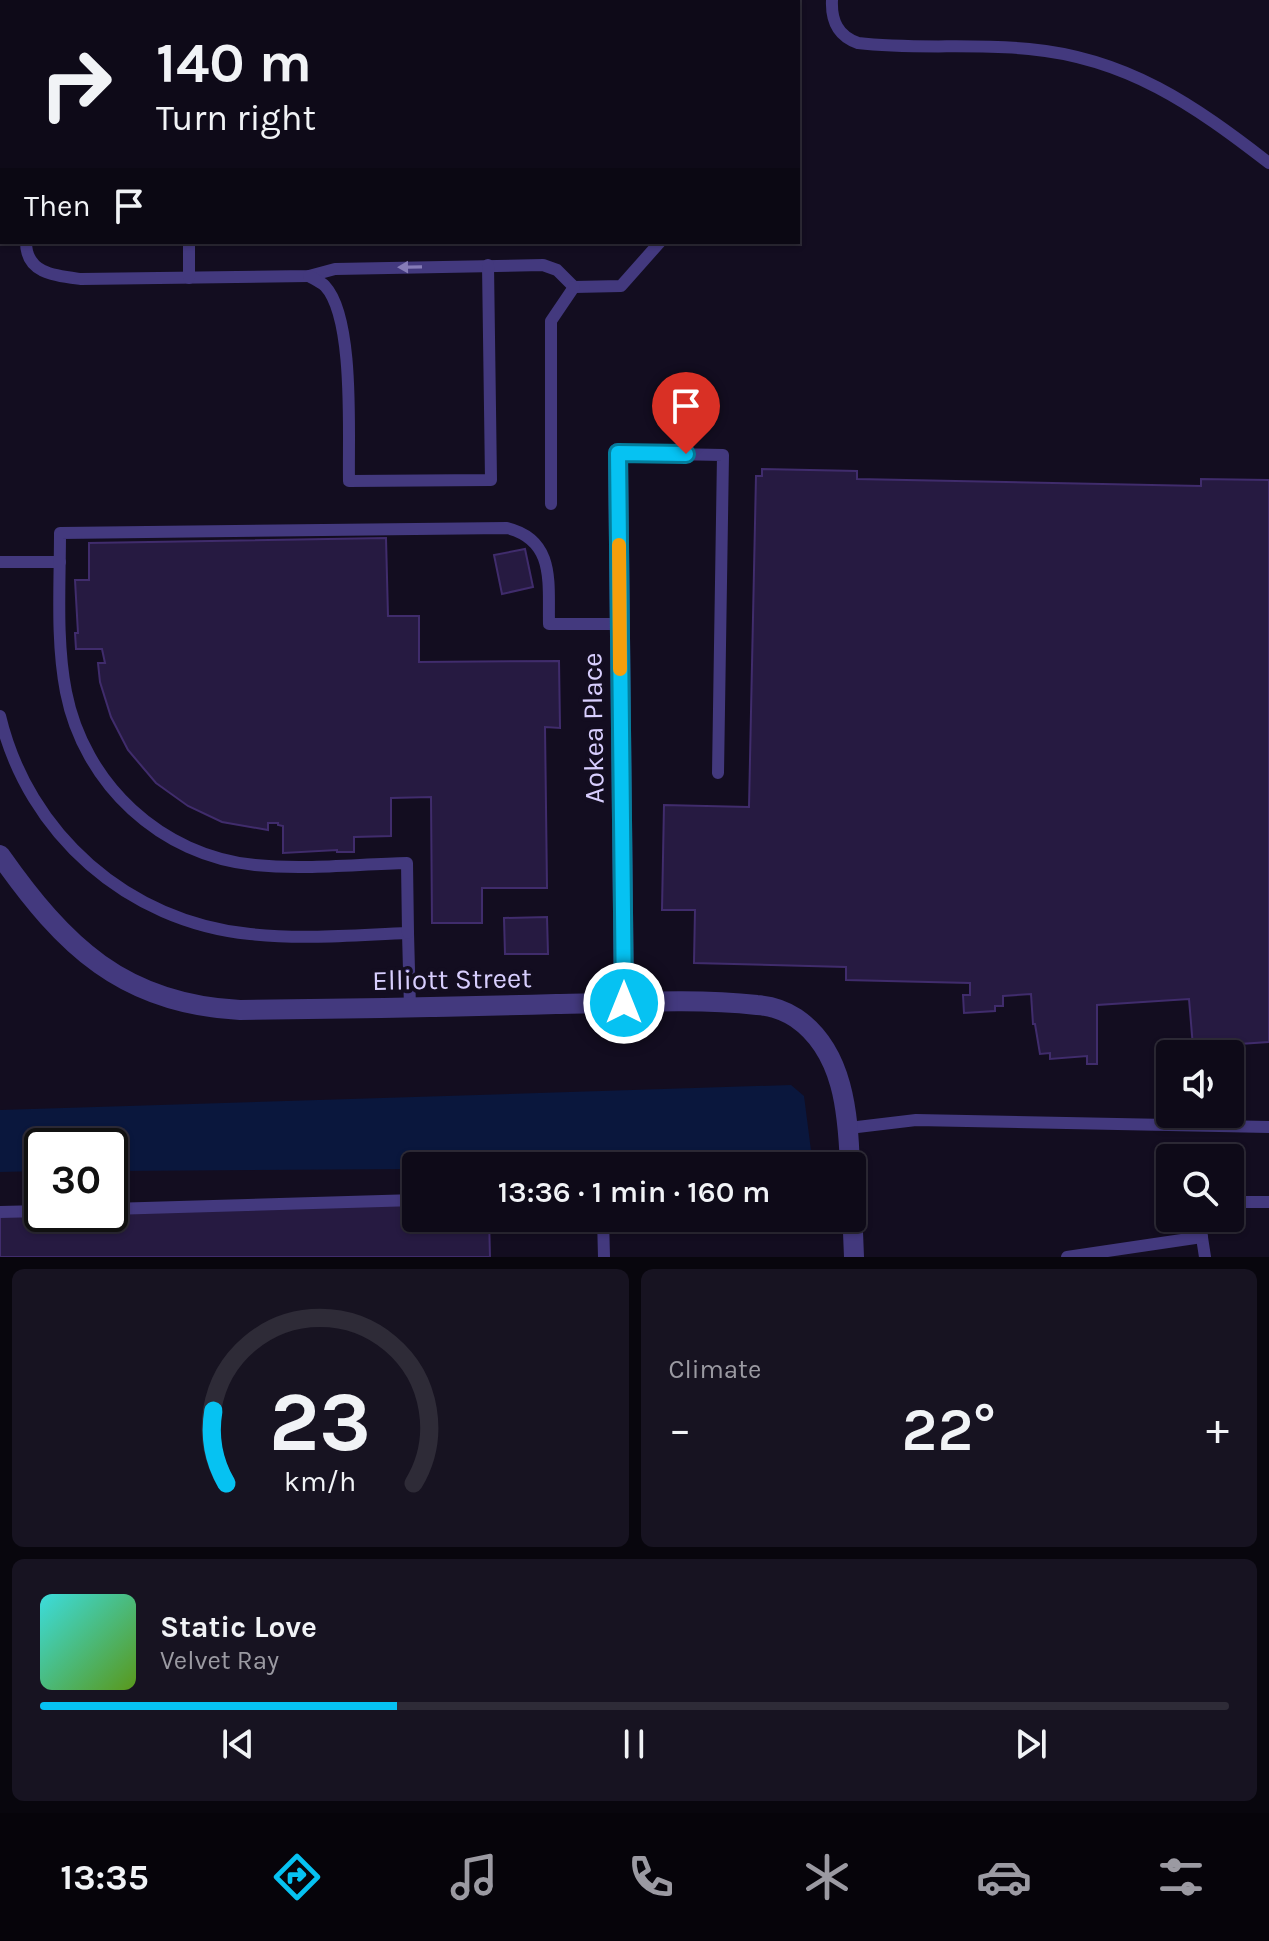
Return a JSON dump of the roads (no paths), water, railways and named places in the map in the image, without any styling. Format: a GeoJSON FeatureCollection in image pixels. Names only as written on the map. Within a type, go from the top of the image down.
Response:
{"type":"FeatureCollection","features":[{"type":"Feature","properties":{"kind":"street","name":"Aokea Place"},"geometry":{"type":"LineString","coordinates":[[618,453],[624,1003]]}},
{"type":"Feature","properties":{"kind":"street","name":"Elliott Street"},"geometry":{"type":"LineString","coordinates":[[0,855],[32,901],[77,948],[106,969],[157,996],[211,1009],[624,1003],[775,1007],[795,1017],[813,1032],[836,1071],[843,1091],[850,1152]]}},
{"type":"Feature","properties":{"kind":"street"},"geometry":{"type":"LineString","coordinates":[[853,1232],[854,1257]]}},
{"type":"Feature","properties":{"kind":"lane"},"geometry":{"type":"LineString","coordinates":[[832,0],[839,32],[858,43],[1032,49],[1102,64],[1177,96],[1269,163]]}},
{"type":"Feature","properties":{"kind":"lane"},"geometry":{"type":"LineString","coordinates":[[26,244],[30,261],[39,270],[81,279],[309,276],[335,269],[488,265],[551,267],[574,287],[621,286],[658,244]]}},
{"type":"Feature","properties":{"kind":"lane"},"geometry":{"type":"LineString","coordinates":[[189,244],[189,278]]}},
{"type":"Feature","properties":{"kind":"lane"},"geometry":{"type":"LineString","coordinates":[[309,276],[325,285],[340,321],[347,361],[349,481],[491,480],[488,265]]}},
{"type":"Feature","properties":{"kind":"lane"},"geometry":{"type":"LineString","coordinates":[[551,504],[551,321],[574,287]]}},
{"type":"Feature","properties":{"kind":"lane"},"geometry":{"type":"LineString","coordinates":[[618,453],[723,455],[718,773]]}},
{"type":"Feature","properties":{"kind":"lane"},"geometry":{"type":"LineString","coordinates":[[410,1008],[407,863],[278,866],[228,860],[177,842],[130,809],[111,789],[87,752],[66,692],[62,659],[60,533],[507,528],[533,539],[543,552],[547,567],[549,624],[620,624]]}},
{"type":"Feature","properties":{"kind":"lane"},"geometry":{"type":"LineString","coordinates":[[0,562],[60,562]]}},
{"type":"Feature","properties":{"kind":"lane"},"geometry":{"type":"LineString","coordinates":[[0,716],[6,741],[22,777],[41,811],[65,842],[109,881],[151,907],[217,930],[250,935],[408,933]]}},
{"type":"Feature","properties":{"kind":"lane"},"geometry":{"type":"LineString","coordinates":[[849,1128],[916,1120],[1269,1127]]}},
{"type":"Feature","properties":{"kind":"lane"},"geometry":{"type":"LineString","coordinates":[[128,1208],[402,1200]]}},
{"type":"Feature","properties":{"kind":"lane"},"geometry":{"type":"LineString","coordinates":[[1244,1202],[1269,1202]]}},
{"type":"Feature","properties":{"kind":"lane"},"geometry":{"type":"LineString","coordinates":[[0,1212],[24,1211]]}},
{"type":"Feature","properties":{"kind":"lane"},"geometry":{"type":"LineString","coordinates":[[603,1232],[604,1257]]}},
{"type":"Feature","properties":{"kind":"lane"},"geometry":{"type":"LineString","coordinates":[[1201,1232],[1205,1257]]}},
{"type":"Feature","properties":{"kind":"lane"},"geometry":{"type":"LineString","coordinates":[[1067,1257],[1202,1237]]}},
{"type":"Feature","properties":{"kind":"water"},"geometry":{"type":"Polygon","coordinates":[[[791,1085],[804,1096],[811,1152],[402,1152],[402,1169],[128,1171],[128,1128],[24,1128],[24,1171],[0,1172],[0,1110],[791,1085]]]}}]}
